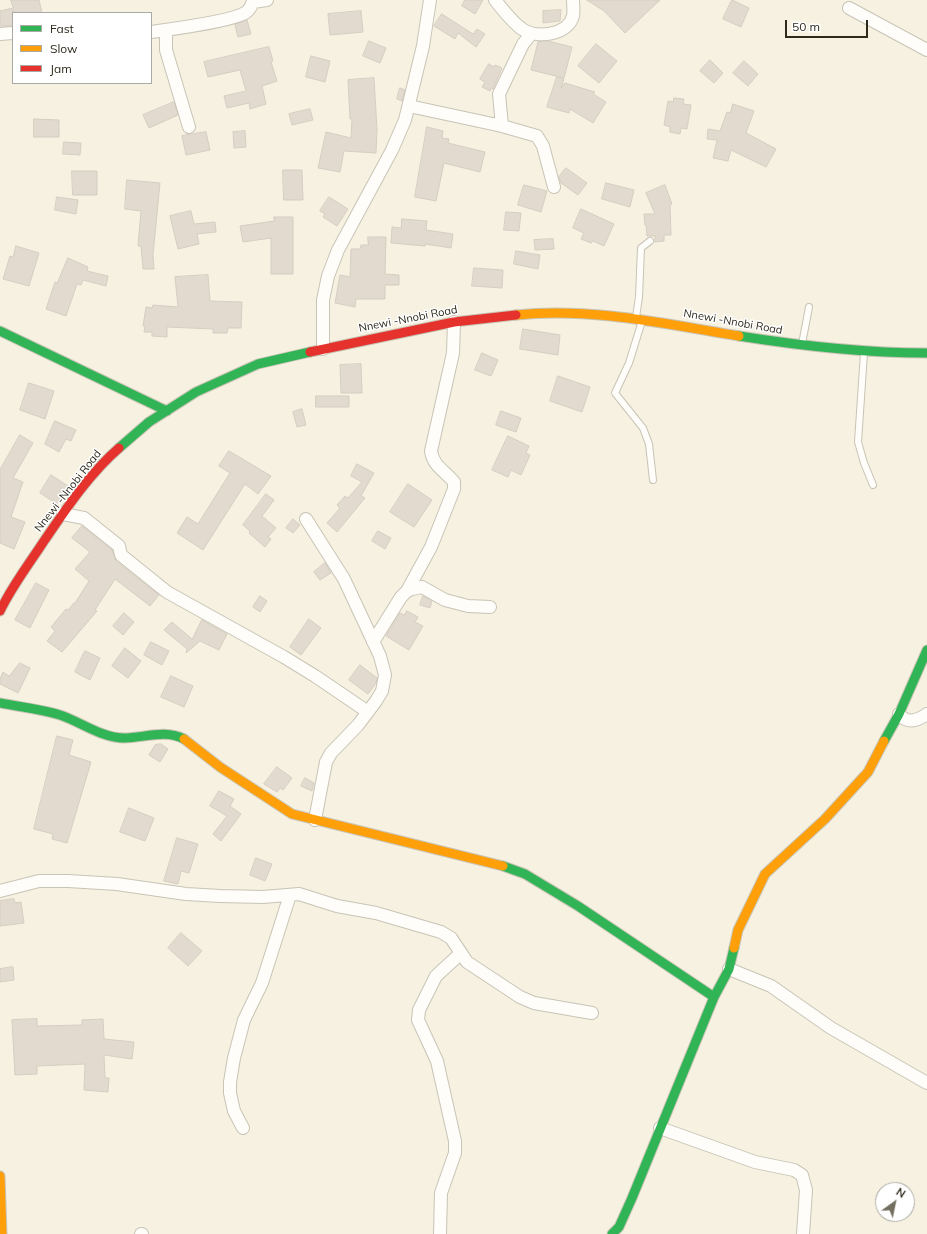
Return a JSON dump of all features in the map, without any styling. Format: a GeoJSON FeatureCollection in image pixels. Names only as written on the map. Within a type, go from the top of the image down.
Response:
{"type":"FeatureCollection","features":[{"type":"Feature","properties":{"kind":"street"},"geometry":{"type":"LineString","coordinates":[[152,32],[223,20],[244,13],[250,9],[253,1],[267,0]]}},
{"type":"Feature","properties":{"kind":"street"},"geometry":{"type":"LineString","coordinates":[[322,349],[323,300],[328,276],[338,250],[349,228],[392,150],[409,106],[423,46],[430,0]]}},
{"type":"Feature","properties":{"kind":"street"},"geometry":{"type":"LineString","coordinates":[[495,0],[517,25],[531,34],[543,35],[562,30],[573,16],[573,0]]}},
{"type":"Feature","properties":{"kind":"street"},"geometry":{"type":"LineString","coordinates":[[849,8],[927,50]]}},
{"type":"Feature","properties":{"kind":"street"},"geometry":{"type":"LineString","coordinates":[[166,30],[166,50],[189,127]]}},
{"type":"Feature","properties":{"kind":"street"},"geometry":{"type":"LineString","coordinates":[[0,34],[12,33]]}},
{"type":"Feature","properties":{"kind":"street"},"geometry":{"type":"LineString","coordinates":[[502,126],[499,94],[523,44],[531,34]]}},
{"type":"Feature","properties":{"kind":"street"},"geometry":{"type":"LineString","coordinates":[[409,106],[532,134],[540,140],[554,187]]}},
{"type":"Feature","properties":{"kind":"street","name":"Nnewi -Nnobi Road"},"geometry":{"type":"LineString","coordinates":[[0,611],[9,593],[63,514],[104,462],[149,422],[196,392],[258,364],[322,349],[454,322],[543,312],[639,319],[802,345],[864,351],[927,353]]}},
{"type":"Feature","properties":{"kind":"street"},"geometry":{"type":"LineString","coordinates":[[374,642],[407,590],[431,547],[454,489],[454,482],[437,466],[432,459],[431,451],[452,359],[454,322]]}},
{"type":"Feature","properties":{"kind":"street"},"geometry":{"type":"LineString","coordinates":[[0,331],[167,411]]}},
{"type":"Feature","properties":{"kind":"street"},"geometry":{"type":"LineString","coordinates":[[63,514],[84,518],[119,546],[122,555],[167,592],[290,661],[368,712]]}},
{"type":"Feature","properties":{"kind":"street"},"geometry":{"type":"LineString","coordinates":[[306,519],[344,579],[374,642],[385,675],[382,691],[368,712],[326,762],[315,820]]}},
{"type":"Feature","properties":{"kind":"street"},"geometry":{"type":"LineString","coordinates":[[407,590],[422,587],[445,600],[468,606],[490,607]]}},
{"type":"Feature","properties":{"kind":"street"},"geometry":{"type":"LineString","coordinates":[[612,1234],[619,1227],[714,997],[729,969],[738,930],[765,874],[825,818],[868,772],[899,714],[927,650]]}},
{"type":"Feature","properties":{"kind":"street"},"geometry":{"type":"LineString","coordinates":[[0,703],[60,715],[105,734],[122,738],[164,734],[176,735],[190,742],[220,767],[292,814],[492,862],[525,874],[578,906],[714,997]]}},
{"type":"Feature","properties":{"kind":"street"},"geometry":{"type":"LineString","coordinates":[[899,714],[902,719],[909,721],[918,720],[927,714]]}},
{"type":"Feature","properties":{"kind":"street"},"geometry":{"type":"LineString","coordinates":[[0,891],[39,881],[68,881],[117,884],[186,894],[220,896],[263,897],[299,894],[338,906],[376,913],[441,932],[451,938],[460,954],[467,962],[520,997],[534,1003],[592,1013]]}},
{"type":"Feature","properties":{"kind":"street"},"geometry":{"type":"LineString","coordinates":[[243,1128],[234,1111],[230,1093],[230,1082],[234,1058],[244,1020],[262,983],[290,895]]}},
{"type":"Feature","properties":{"kind":"street"},"geometry":{"type":"LineString","coordinates":[[440,1234],[441,1193],[454,1153],[455,1141],[436,1061],[420,1027],[418,1015],[436,976],[460,954]]}},
{"type":"Feature","properties":{"kind":"street"},"geometry":{"type":"LineString","coordinates":[[729,969],[771,986],[831,1028],[927,1083]]}},
{"type":"Feature","properties":{"kind":"street"},"geometry":{"type":"LineString","coordinates":[[660,1128],[755,1162],[794,1170],[802,1175],[806,1190],[803,1234]]}},
{"type":"Feature","properties":{"kind":"street"},"geometry":{"type":"LineString","coordinates":[[0,1176],[2,1234]]}},
{"type":"Feature","properties":{"kind":"lane"},"geometry":{"type":"LineString","coordinates":[[650,241],[641,248],[639,319],[629,363],[615,393],[643,428],[649,444],[652,480]]}},
{"type":"Feature","properties":{"kind":"lane"},"geometry":{"type":"LineString","coordinates":[[802,345],[809,307]]}},
{"type":"Feature","properties":{"kind":"lane"},"geometry":{"type":"LineString","coordinates":[[864,351],[858,442],[864,464],[873,485]]}},
{"type":"Feature","properties":{"kind":"building"},"geometry":{"type":"Polygon","coordinates":[[[11,0],[39,0],[42,12],[14,12],[13,10],[12,26],[0,26],[0,11],[13,8],[11,0]]]}},
{"type":"Feature","properties":{"kind":"building"},"geometry":{"type":"Polygon","coordinates":[[[465,0],[483,0],[475,14],[462,6],[465,0]]]}},
{"type":"Feature","properties":{"kind":"building"},"geometry":{"type":"Polygon","coordinates":[[[587,0],[660,0],[625,33],[604,11],[587,0]]]}},
{"type":"Feature","properties":{"kind":"building"},"geometry":{"type":"Polygon","coordinates":[[[732,0],[749,8],[741,27],[723,19],[732,0]]]}},
{"type":"Feature","properties":{"kind":"building"},"geometry":{"type":"Polygon","coordinates":[[[561,10],[560,21],[543,23],[543,11],[561,10]]]}},
{"type":"Feature","properties":{"kind":"building"},"geometry":{"type":"Polygon","coordinates":[[[361,11],[363,32],[330,35],[328,14],[361,11]]]}},
{"type":"Feature","properties":{"kind":"building"},"geometry":{"type":"Polygon","coordinates":[[[442,14],[473,34],[477,29],[485,34],[476,47],[458,33],[455,39],[434,26],[442,14]]]}},
{"type":"Feature","properties":{"kind":"building"},"geometry":{"type":"Polygon","coordinates":[[[247,20],[251,34],[238,37],[235,25],[247,20]]]}},
{"type":"Feature","properties":{"kind":"building"},"geometry":{"type":"Polygon","coordinates":[[[369,41],[386,48],[380,63],[363,56],[369,41]]]}},
{"type":"Feature","properties":{"kind":"building"},"geometry":{"type":"Polygon","coordinates":[[[548,41],[572,47],[564,78],[531,70],[538,42],[548,41]]]}},
{"type":"Feature","properties":{"kind":"building"},"geometry":{"type":"Polygon","coordinates":[[[596,44],[617,61],[599,83],[578,66],[596,44]]]}},
{"type":"Feature","properties":{"kind":"building"},"geometry":{"type":"Polygon","coordinates":[[[269,47],[273,61],[271,62],[277,81],[262,86],[266,104],[250,109],[249,103],[227,108],[224,96],[246,91],[240,70],[208,77],[204,62],[269,47]]]}},
{"type":"Feature","properties":{"kind":"building"},"geometry":{"type":"Polygon","coordinates":[[[311,56],[330,61],[325,82],[306,77],[311,56]]]}},
{"type":"Feature","properties":{"kind":"building"},"geometry":{"type":"Polygon","coordinates":[[[710,60],[723,73],[714,83],[700,71],[710,60]]]}},
{"type":"Feature","properties":{"kind":"building"},"geometry":{"type":"Polygon","coordinates":[[[744,61],[758,74],[748,86],[733,73],[744,61]]]}},
{"type":"Feature","properties":{"kind":"building"},"geometry":{"type":"Polygon","coordinates":[[[489,64],[494,67],[495,65],[502,68],[493,89],[491,88],[490,91],[482,87],[485,82],[480,79],[489,64]]]}},
{"type":"Feature","properties":{"kind":"building"},"geometry":{"type":"Polygon","coordinates":[[[557,77],[564,79],[561,88],[565,83],[595,92],[593,94],[606,102],[593,123],[570,109],[569,113],[547,107],[557,77]]]}},
{"type":"Feature","properties":{"kind":"building"},"geometry":{"type":"Polygon","coordinates":[[[374,78],[377,129],[376,153],[344,151],[340,172],[318,168],[326,132],[351,138],[352,119],[350,119],[348,80],[374,78]]]}},
{"type":"Feature","properties":{"kind":"building"},"geometry":{"type":"Polygon","coordinates":[[[400,88],[405,90],[402,101],[397,99],[400,88]]]}},
{"type":"Feature","properties":{"kind":"building"},"geometry":{"type":"Polygon","coordinates":[[[674,98],[684,99],[683,104],[691,105],[687,129],[681,128],[680,134],[670,132],[670,127],[664,125],[668,101],[673,102],[674,98]]]}},
{"type":"Feature","properties":{"kind":"building"},"geometry":{"type":"Polygon","coordinates":[[[174,102],[178,115],[149,128],[143,115],[174,102]]]}},
{"type":"Feature","properties":{"kind":"building"},"geometry":{"type":"Polygon","coordinates":[[[733,104],[754,111],[746,133],[776,149],[766,167],[731,150],[728,161],[713,158],[717,140],[707,139],[708,129],[720,131],[727,112],[730,113],[733,104]]]}},
{"type":"Feature","properties":{"kind":"building"},"geometry":{"type":"Polygon","coordinates":[[[310,109],[313,120],[292,125],[289,114],[310,109]]]}},
{"type":"Feature","properties":{"kind":"building"},"geometry":{"type":"Polygon","coordinates":[[[34,119],[59,120],[59,137],[34,137],[34,119]]]}},
{"type":"Feature","properties":{"kind":"building"},"geometry":{"type":"Polygon","coordinates":[[[427,127],[443,131],[442,138],[449,139],[448,143],[485,152],[480,172],[444,163],[436,201],[415,197],[427,127]]]}},
{"type":"Feature","properties":{"kind":"building"},"geometry":{"type":"Polygon","coordinates":[[[245,131],[246,147],[234,148],[233,132],[245,131]]]}},
{"type":"Feature","properties":{"kind":"building"},"geometry":{"type":"Polygon","coordinates":[[[206,132],[210,150],[186,155],[182,136],[206,132]]]}},
{"type":"Feature","properties":{"kind":"building"},"geometry":{"type":"Polygon","coordinates":[[[64,142],[81,143],[80,155],[63,154],[64,142]]]}},
{"type":"Feature","properties":{"kind":"building"},"geometry":{"type":"Polygon","coordinates":[[[566,168],[587,183],[578,195],[561,183],[559,177],[566,168]]]}},
{"type":"Feature","properties":{"kind":"building"},"geometry":{"type":"Polygon","coordinates":[[[283,170],[302,170],[303,200],[284,200],[283,170]]]}},
{"type":"Feature","properties":{"kind":"building"},"geometry":{"type":"Polygon","coordinates":[[[72,171],[97,171],[97,195],[73,195],[72,171]]]}},
{"type":"Feature","properties":{"kind":"building"},"geometry":{"type":"Polygon","coordinates":[[[127,180],[160,183],[153,255],[154,269],[143,269],[141,246],[138,246],[141,211],[125,209],[127,180]]]}},
{"type":"Feature","properties":{"kind":"building"},"geometry":{"type":"Polygon","coordinates":[[[606,183],[634,190],[630,207],[602,199],[606,183]]]}},
{"type":"Feature","properties":{"kind":"building"},"geometry":{"type":"Polygon","coordinates":[[[524,185],[547,191],[541,212],[518,205],[524,185]]]}},
{"type":"Feature","properties":{"kind":"building"},"geometry":{"type":"Polygon","coordinates":[[[665,185],[672,204],[670,205],[671,235],[664,235],[664,241],[655,242],[655,236],[647,236],[644,214],[655,214],[646,193],[665,185]]]}},
{"type":"Feature","properties":{"kind":"building"},"geometry":{"type":"Polygon","coordinates":[[[57,197],[78,200],[76,214],[55,210],[57,197]]]}},
{"type":"Feature","properties":{"kind":"building"},"geometry":{"type":"Polygon","coordinates":[[[329,197],[348,209],[337,226],[323,217],[325,214],[320,211],[329,197]]]}},
{"type":"Feature","properties":{"kind":"building"},"geometry":{"type":"Polygon","coordinates":[[[581,209],[614,224],[604,246],[593,241],[591,243],[581,239],[584,233],[573,228],[581,209]]]}},
{"type":"Feature","properties":{"kind":"building"},"geometry":{"type":"Polygon","coordinates":[[[191,211],[194,224],[215,222],[216,232],[197,234],[199,244],[178,249],[170,216],[191,211]]]}},
{"type":"Feature","properties":{"kind":"building"},"geometry":{"type":"Polygon","coordinates":[[[506,212],[521,213],[519,231],[504,230],[506,212]]]}},
{"type":"Feature","properties":{"kind":"building"},"geometry":{"type":"Polygon","coordinates":[[[274,217],[293,217],[293,274],[271,274],[271,238],[243,242],[240,226],[274,221],[274,217]]]}},
{"type":"Feature","properties":{"kind":"building"},"geometry":{"type":"Polygon","coordinates":[[[402,219],[427,221],[426,230],[453,234],[451,248],[425,244],[425,246],[391,243],[392,227],[401,228],[402,219]]]}},
{"type":"Feature","properties":{"kind":"building"},"geometry":{"type":"Polygon","coordinates":[[[368,237],[386,237],[385,274],[399,275],[399,285],[385,285],[385,299],[356,299],[355,307],[335,303],[340,275],[350,277],[351,249],[360,249],[361,245],[368,245],[368,237]]]}},
{"type":"Feature","properties":{"kind":"building"},"geometry":{"type":"Polygon","coordinates":[[[553,239],[554,249],[535,250],[534,240],[553,239]]]}},
{"type":"Feature","properties":{"kind":"building"},"geometry":{"type":"Polygon","coordinates":[[[16,246],[39,253],[29,286],[3,279],[10,256],[13,257],[16,246]]]}},
{"type":"Feature","properties":{"kind":"building"},"geometry":{"type":"Polygon","coordinates":[[[516,251],[540,255],[538,269],[514,264],[516,251]]]}},
{"type":"Feature","properties":{"kind":"building"},"geometry":{"type":"Polygon","coordinates":[[[68,258],[88,267],[87,271],[108,276],[106,286],[83,280],[81,285],[77,284],[66,316],[46,309],[55,282],[57,283],[68,258]]]}},
{"type":"Feature","properties":{"kind":"building"},"geometry":{"type":"Polygon","coordinates":[[[474,268],[503,270],[502,288],[472,286],[474,268]]]}},
{"type":"Feature","properties":{"kind":"building"},"geometry":{"type":"Polygon","coordinates":[[[208,275],[210,301],[242,302],[241,328],[228,328],[227,333],[213,333],[213,329],[167,327],[167,337],[152,336],[152,332],[144,332],[145,326],[143,326],[146,307],[152,308],[153,305],[178,307],[175,277],[208,275]]]}},
{"type":"Feature","properties":{"kind":"building"},"geometry":{"type":"Polygon","coordinates":[[[523,329],[560,335],[558,355],[520,349],[523,329]]]}},
{"type":"Feature","properties":{"kind":"building"},"geometry":{"type":"Polygon","coordinates":[[[482,353],[498,360],[491,376],[475,370],[482,353]]]}},
{"type":"Feature","properties":{"kind":"building"},"geometry":{"type":"Polygon","coordinates":[[[361,364],[362,393],[341,393],[340,365],[361,364]]]}},
{"type":"Feature","properties":{"kind":"building"},"geometry":{"type":"Polygon","coordinates":[[[558,376],[590,387],[582,412],[550,401],[558,376]]]}},
{"type":"Feature","properties":{"kind":"building"},"geometry":{"type":"Polygon","coordinates":[[[29,383],[54,391],[45,419],[20,410],[29,383]]]}},
{"type":"Feature","properties":{"kind":"building"},"geometry":{"type":"Polygon","coordinates":[[[316,396],[349,396],[349,407],[316,407],[316,396]]]}},
{"type":"Feature","properties":{"kind":"building"},"geometry":{"type":"Polygon","coordinates":[[[302,409],[306,425],[297,427],[293,412],[302,409]]]}},
{"type":"Feature","properties":{"kind":"building"},"geometry":{"type":"Polygon","coordinates":[[[501,411],[521,418],[516,432],[496,425],[501,411]]]}},
{"type":"Feature","properties":{"kind":"building"},"geometry":{"type":"Polygon","coordinates":[[[55,421],[76,430],[71,441],[66,439],[59,452],[45,444],[55,421]]]}},
{"type":"Feature","properties":{"kind":"building"},"geometry":{"type":"Polygon","coordinates":[[[20,435],[33,443],[13,478],[23,482],[11,517],[25,522],[14,549],[0,543],[0,470],[20,435]]]}},
{"type":"Feature","properties":{"kind":"building"},"geometry":{"type":"Polygon","coordinates":[[[508,436],[529,446],[526,453],[530,455],[521,475],[511,470],[508,477],[492,470],[508,436]]]}},
{"type":"Feature","properties":{"kind":"building"},"geometry":{"type":"Polygon","coordinates":[[[229,451],[271,476],[258,494],[245,484],[203,550],[177,533],[187,517],[198,524],[230,473],[219,466],[229,451]]]}},
{"type":"Feature","properties":{"kind":"building"},"geometry":{"type":"Polygon","coordinates":[[[357,464],[374,473],[361,496],[365,498],[337,532],[327,523],[340,508],[337,505],[345,496],[348,498],[362,482],[351,476],[357,464]]]}},
{"type":"Feature","properties":{"kind":"building"},"geometry":{"type":"Polygon","coordinates":[[[51,475],[68,486],[57,504],[40,493],[51,475]]]}},
{"type":"Feature","properties":{"kind":"building"},"geometry":{"type":"Polygon","coordinates":[[[408,484],[432,500],[414,527],[390,512],[408,484]]]}},
{"type":"Feature","properties":{"kind":"building"},"geometry":{"type":"Polygon","coordinates":[[[266,494],[274,500],[262,516],[276,528],[268,537],[271,539],[265,547],[249,533],[250,531],[243,525],[266,494]]]}},
{"type":"Feature","properties":{"kind":"building"},"geometry":{"type":"Polygon","coordinates":[[[293,519],[300,525],[293,533],[286,528],[293,519]]]}},
{"type":"Feature","properties":{"kind":"building"},"geometry":{"type":"Polygon","coordinates":[[[82,526],[112,550],[116,561],[159,595],[150,606],[115,579],[95,610],[97,611],[62,652],[47,641],[55,631],[51,627],[66,609],[68,610],[75,603],[89,581],[75,569],[90,552],[72,538],[82,526]]]}},
{"type":"Feature","properties":{"kind":"building"},"geometry":{"type":"Polygon","coordinates":[[[378,531],[391,538],[385,549],[372,541],[378,531]]]}},
{"type":"Feature","properties":{"kind":"building"},"geometry":{"type":"Polygon","coordinates":[[[325,563],[331,573],[320,580],[314,572],[325,563]]]}},
{"type":"Feature","properties":{"kind":"building"},"geometry":{"type":"Polygon","coordinates":[[[36,583],[49,590],[30,628],[15,620],[36,583]]]}},
{"type":"Feature","properties":{"kind":"building"},"geometry":{"type":"Polygon","coordinates":[[[260,596],[267,601],[260,612],[253,607],[260,596]]]}},
{"type":"Feature","properties":{"kind":"building"},"geometry":{"type":"Polygon","coordinates":[[[423,596],[432,601],[430,608],[420,605],[423,596]]]}},
{"type":"Feature","properties":{"kind":"building"},"geometry":{"type":"Polygon","coordinates":[[[407,611],[418,617],[415,622],[423,626],[409,650],[386,636],[400,613],[404,615],[407,611]]]}},
{"type":"Feature","properties":{"kind":"building"},"geometry":{"type":"Polygon","coordinates":[[[124,613],[134,622],[123,635],[113,626],[124,613]]]}},
{"type":"Feature","properties":{"kind":"building"},"geometry":{"type":"Polygon","coordinates":[[[309,619],[321,628],[301,655],[290,647],[309,619]]]}},
{"type":"Feature","properties":{"kind":"building"},"geometry":{"type":"Polygon","coordinates":[[[202,620],[227,634],[219,650],[200,641],[186,653],[187,649],[164,630],[172,622],[192,639],[202,620]]]}},
{"type":"Feature","properties":{"kind":"building"},"geometry":{"type":"Polygon","coordinates":[[[151,642],[169,651],[162,665],[144,655],[151,642]]]}},
{"type":"Feature","properties":{"kind":"building"},"geometry":{"type":"Polygon","coordinates":[[[125,648],[141,661],[128,678],[112,666],[125,648]]]}},
{"type":"Feature","properties":{"kind":"building"},"geometry":{"type":"Polygon","coordinates":[[[85,651],[100,658],[90,680],[75,672],[85,651]]]}},
{"type":"Feature","properties":{"kind":"building"},"geometry":{"type":"Polygon","coordinates":[[[20,663],[30,668],[18,693],[0,684],[0,679],[3,672],[9,676],[20,663]]]}},
{"type":"Feature","properties":{"kind":"building"},"geometry":{"type":"Polygon","coordinates":[[[360,665],[377,678],[376,683],[368,694],[349,680],[360,665]]]}},
{"type":"Feature","properties":{"kind":"building"},"geometry":{"type":"Polygon","coordinates":[[[171,676],[193,686],[184,707],[161,697],[171,676]]]}},
{"type":"Feature","properties":{"kind":"building"},"geometry":{"type":"Polygon","coordinates":[[[57,736],[73,740],[69,755],[91,762],[67,843],[52,839],[53,834],[34,829],[57,736]]]}},
{"type":"Feature","properties":{"kind":"building"},"geometry":{"type":"Polygon","coordinates":[[[161,744],[168,749],[160,762],[149,755],[155,745],[161,744]]]}},
{"type":"Feature","properties":{"kind":"building"},"geometry":{"type":"Polygon","coordinates":[[[277,767],[292,778],[283,790],[280,788],[277,792],[264,784],[277,767]]]}},
{"type":"Feature","properties":{"kind":"building"},"geometry":{"type":"Polygon","coordinates":[[[305,778],[314,783],[312,791],[301,786],[305,778]]]}},
{"type":"Feature","properties":{"kind":"building"},"geometry":{"type":"Polygon","coordinates":[[[219,791],[234,799],[230,806],[241,814],[221,841],[213,834],[227,816],[210,806],[219,791]]]}},
{"type":"Feature","properties":{"kind":"building"},"geometry":{"type":"Polygon","coordinates":[[[129,808],[154,818],[145,841],[120,832],[129,808]]]}},
{"type":"Feature","properties":{"kind":"building"},"geometry":{"type":"Polygon","coordinates":[[[177,838],[198,844],[189,873],[181,871],[178,884],[164,881],[177,838]]]}},
{"type":"Feature","properties":{"kind":"building"},"geometry":{"type":"Polygon","coordinates":[[[256,858],[272,864],[265,881],[250,875],[256,858]]]}},
{"type":"Feature","properties":{"kind":"building"},"geometry":{"type":"Polygon","coordinates":[[[14,899],[15,903],[21,902],[24,923],[0,926],[0,901],[14,899]]]}},
{"type":"Feature","properties":{"kind":"building"},"geometry":{"type":"Polygon","coordinates":[[[181,933],[202,951],[188,966],[168,948],[181,933]]]}},
{"type":"Feature","properties":{"kind":"building"},"geometry":{"type":"Polygon","coordinates":[[[13,967],[14,980],[0,982],[0,969],[13,967]]]}},
{"type":"Feature","properties":{"kind":"building"},"geometry":{"type":"Polygon","coordinates":[[[37,1019],[37,1026],[82,1025],[82,1020],[103,1019],[104,1039],[134,1042],[132,1059],[104,1055],[105,1078],[109,1078],[108,1092],[84,1090],[85,1064],[37,1066],[37,1074],[15,1075],[12,1020],[37,1019]]]}},
{"type":"Feature","properties":{"kind":"traffic: fast"},"geometry":{"type":"LineString","coordinates":[[0,331],[167,411]]}},
{"type":"Feature","properties":{"kind":"traffic: fast"},"geometry":{"type":"LineString","coordinates":[[739,336],[833,348],[880,352],[927,353]]}},
{"type":"Feature","properties":{"kind":"traffic: fast"},"geometry":{"type":"LineString","coordinates":[[119,448],[149,422],[196,392],[258,364],[310,352]]}},
{"type":"Feature","properties":{"kind":"traffic: fast"},"geometry":{"type":"LineString","coordinates":[[884,741],[899,714],[927,650]]}},
{"type":"Feature","properties":{"kind":"traffic: fast"},"geometry":{"type":"LineString","coordinates":[[0,703],[60,715],[100,733],[116,737],[132,738],[162,734],[177,736],[184,739]]}},
{"type":"Feature","properties":{"kind":"traffic: fast"},"geometry":{"type":"LineString","coordinates":[[503,866],[525,874],[578,906],[714,997]]}},
{"type":"Feature","properties":{"kind":"traffic: fast"},"geometry":{"type":"LineString","coordinates":[[612,1234],[619,1227],[632,1198],[714,997],[729,969],[734,948]]}},
{"type":"Feature","properties":{"kind":"traffic: slow"},"geometry":{"type":"LineString","coordinates":[[516,315],[544,313],[600,315],[656,322],[739,336]]}},
{"type":"Feature","properties":{"kind":"traffic: slow"},"geometry":{"type":"LineString","coordinates":[[184,739],[220,767],[292,814],[503,866]]}},
{"type":"Feature","properties":{"kind":"traffic: slow"},"geometry":{"type":"LineString","coordinates":[[734,948],[738,930],[765,874],[825,819],[868,772],[884,741]]}},
{"type":"Feature","properties":{"kind":"traffic: slow"},"geometry":{"type":"LineString","coordinates":[[0,1176],[2,1234]]}},
{"type":"Feature","properties":{"kind":"traffic: jam"},"geometry":{"type":"LineString","coordinates":[[310,352],[454,322],[516,315]]}},
{"type":"Feature","properties":{"kind":"traffic: jam"},"geometry":{"type":"LineString","coordinates":[[0,611],[21,575],[69,504],[88,480],[119,448]]}}]}
